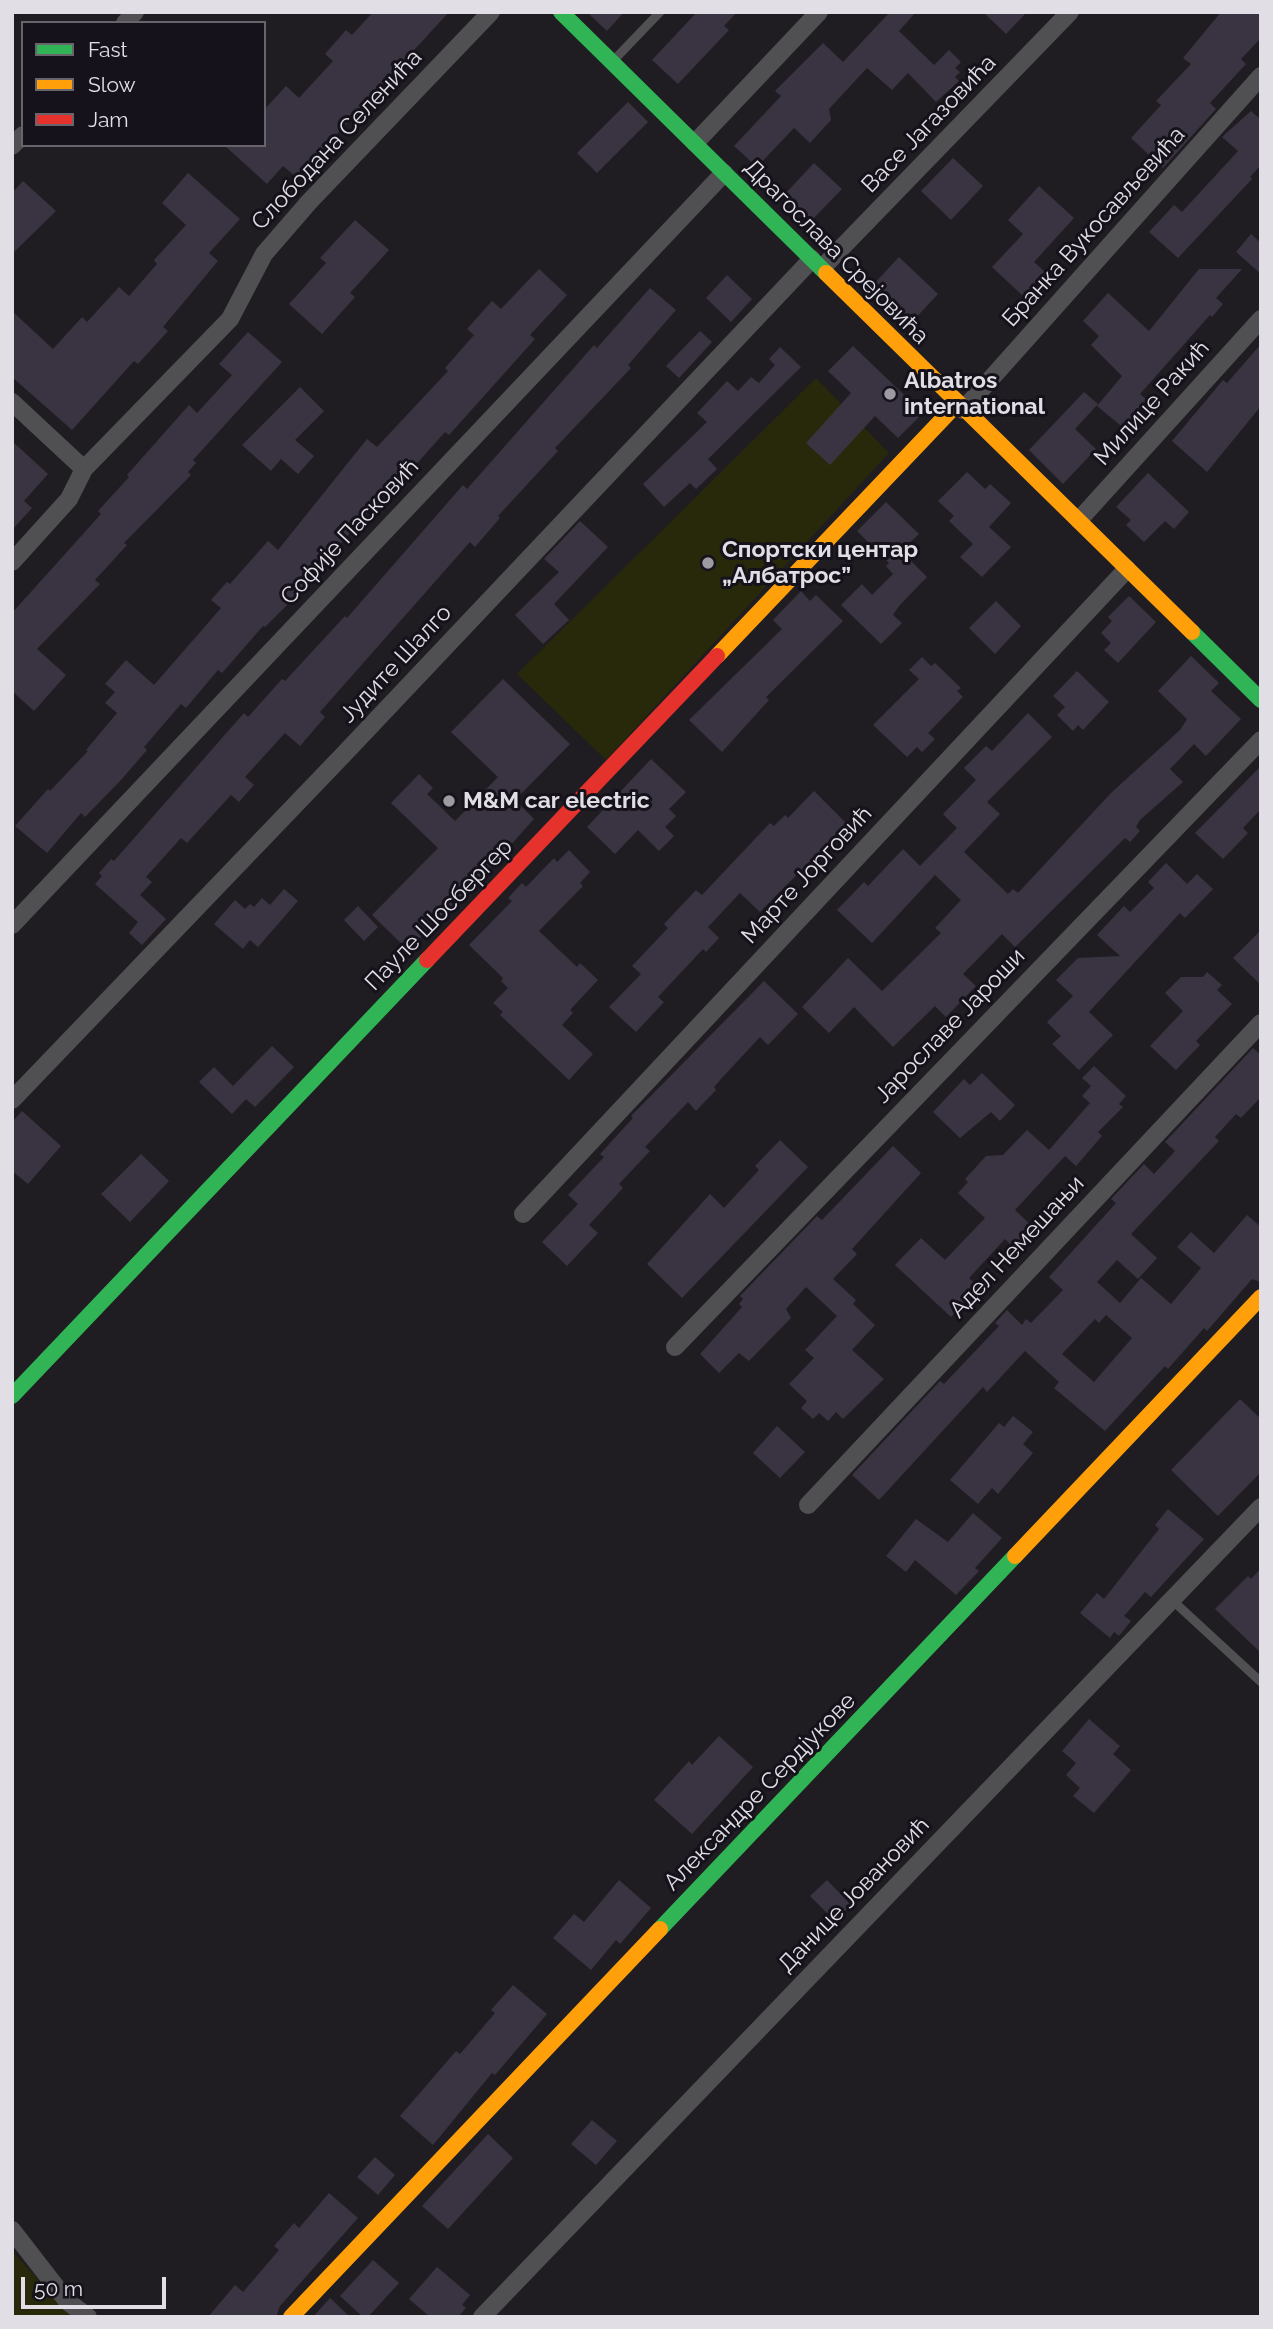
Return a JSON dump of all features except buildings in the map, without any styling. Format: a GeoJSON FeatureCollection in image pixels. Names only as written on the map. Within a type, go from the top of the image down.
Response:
{"type":"FeatureCollection","features":[{"type":"Feature","properties":{"kind":"street","name":"Слободана Селенића"},"geometry":{"type":"LineString","coordinates":[[12,562],[69,499],[84,469],[230,319],[264,254],[309,202],[491,12]]}},
{"type":"Feature","properties":{"kind":"street","name":"Драгослава Срејовића"},"geometry":{"type":"LineString","coordinates":[[561,12],[960,407],[1259,695]]}},
{"type":"Feature","properties":{"kind":"street"},"geometry":{"type":"LineString","coordinates":[[695,143],[819,12]]}},
{"type":"Feature","properties":{"kind":"street","name":"Васе Јагазовића"},"geometry":{"type":"LineString","coordinates":[[817,264],[1070,12]]}},
{"type":"Feature","properties":{"kind":"street","name":"Бранка Вукосављевића"},"geometry":{"type":"LineString","coordinates":[[960,407],[1261,76]]}},
{"type":"Feature","properties":{"kind":"street","name":"Софије Пасковић"},"geometry":{"type":"LineString","coordinates":[[12,925],[724,173]]}},
{"type":"Feature","properties":{"kind":"street","name":"Јудите Шалго"},"geometry":{"type":"LineString","coordinates":[[12,1100],[817,264]]}},
{"type":"Feature","properties":{"kind":"street","name":"Милице Ракић"},"geometry":{"type":"LineString","coordinates":[[1079,520],[1261,319]]}},
{"type":"Feature","properties":{"kind":"street"},"geometry":{"type":"LineString","coordinates":[[12,402],[84,469]]}},
{"type":"Feature","properties":{"kind":"street","name":"Пауле Шосбергер"},"geometry":{"type":"LineString","coordinates":[[12,1396],[960,407]]}},
{"type":"Feature","properties":{"kind":"street","name":"Марте Јорговић"},"geometry":{"type":"LineString","coordinates":[[523,1214],[1128,569]]}},
{"type":"Feature","properties":{"kind":"street","name":"Јарославе Јароши"},"geometry":{"type":"LineString","coordinates":[[675,1347],[1261,740]]}},
{"type":"Feature","properties":{"kind":"street","name":"Адел Немешањи"},"geometry":{"type":"LineString","coordinates":[[808,1505],[1261,1023]]}},
{"type":"Feature","properties":{"kind":"street","name":"Александре Сердјукове"},"geometry":{"type":"LineString","coordinates":[[291,2317],[1261,1297]]}},
{"type":"Feature","properties":{"kind":"street","name":"Данице Јовановић"},"geometry":{"type":"LineString","coordinates":[[482,2317],[1261,1507]]}},
{"type":"Feature","properties":{"kind":"street"},"geometry":{"type":"LineString","coordinates":[[12,2230],[67,2301],[88,2317]]}},
{"type":"Feature","properties":{"kind":"lane"},"geometry":{"type":"LineString","coordinates":[[611,62],[660,12]]}},
{"type":"Feature","properties":{"kind":"lane"},"geometry":{"type":"LineString","coordinates":[[1172,1600],[1261,1682]]}},
{"type":"Feature","properties":{"kind":"shaded area","name":"Спортски центар „Албатрос”"},"geometry":{"type":"Polygon","coordinates":[[[816,378],[889,453],[606,760],[517,674],[816,378]]]}},
{"type":"Feature","properties":{"kind":"shaded area"},"geometry":{"type":"Polygon","coordinates":[[[12,2251],[53,2296],[77,2317],[12,2317],[12,2251]]]}},
{"type":"Feature","properties":{"kind":"traffic: fast"},"geometry":{"type":"LineString","coordinates":[[561,12],[826,273]]}},
{"type":"Feature","properties":{"kind":"traffic: fast"},"geometry":{"type":"LineString","coordinates":[[1192,632],[1261,700]]}},
{"type":"Feature","properties":{"kind":"traffic: fast"},"geometry":{"type":"LineString","coordinates":[[12,1396],[427,960]]}},
{"type":"Feature","properties":{"kind":"traffic: fast"},"geometry":{"type":"LineString","coordinates":[[660,1929],[1015,1556]]}},
{"type":"Feature","properties":{"kind":"traffic: slow"},"geometry":{"type":"LineString","coordinates":[[826,273],[1192,632]]}},
{"type":"Feature","properties":{"kind":"traffic: slow"},"geometry":{"type":"LineString","coordinates":[[717,656],[957,404]]}},
{"type":"Feature","properties":{"kind":"traffic: slow"},"geometry":{"type":"LineString","coordinates":[[1015,1556],[1261,1297]]}},
{"type":"Feature","properties":{"kind":"traffic: slow"},"geometry":{"type":"LineString","coordinates":[[291,2317],[660,1929]]}},
{"type":"Feature","properties":{"kind":"traffic: jam"},"geometry":{"type":"LineString","coordinates":[[427,960],[717,656]]}},
{"type":"Feature","properties":{"kind":"place","name":"Albatros international"},"geometry":{"type":"Point","coordinates":[890,394]}},
{"type":"Feature","properties":{"kind":"place","name":"Спортски центар „Албатрос”"},"geometry":{"type":"Point","coordinates":[708,563]}},
{"type":"Feature","properties":{"kind":"place","name":"M&M car electric"},"geometry":{"type":"Point","coordinates":[449,801]}}]}
